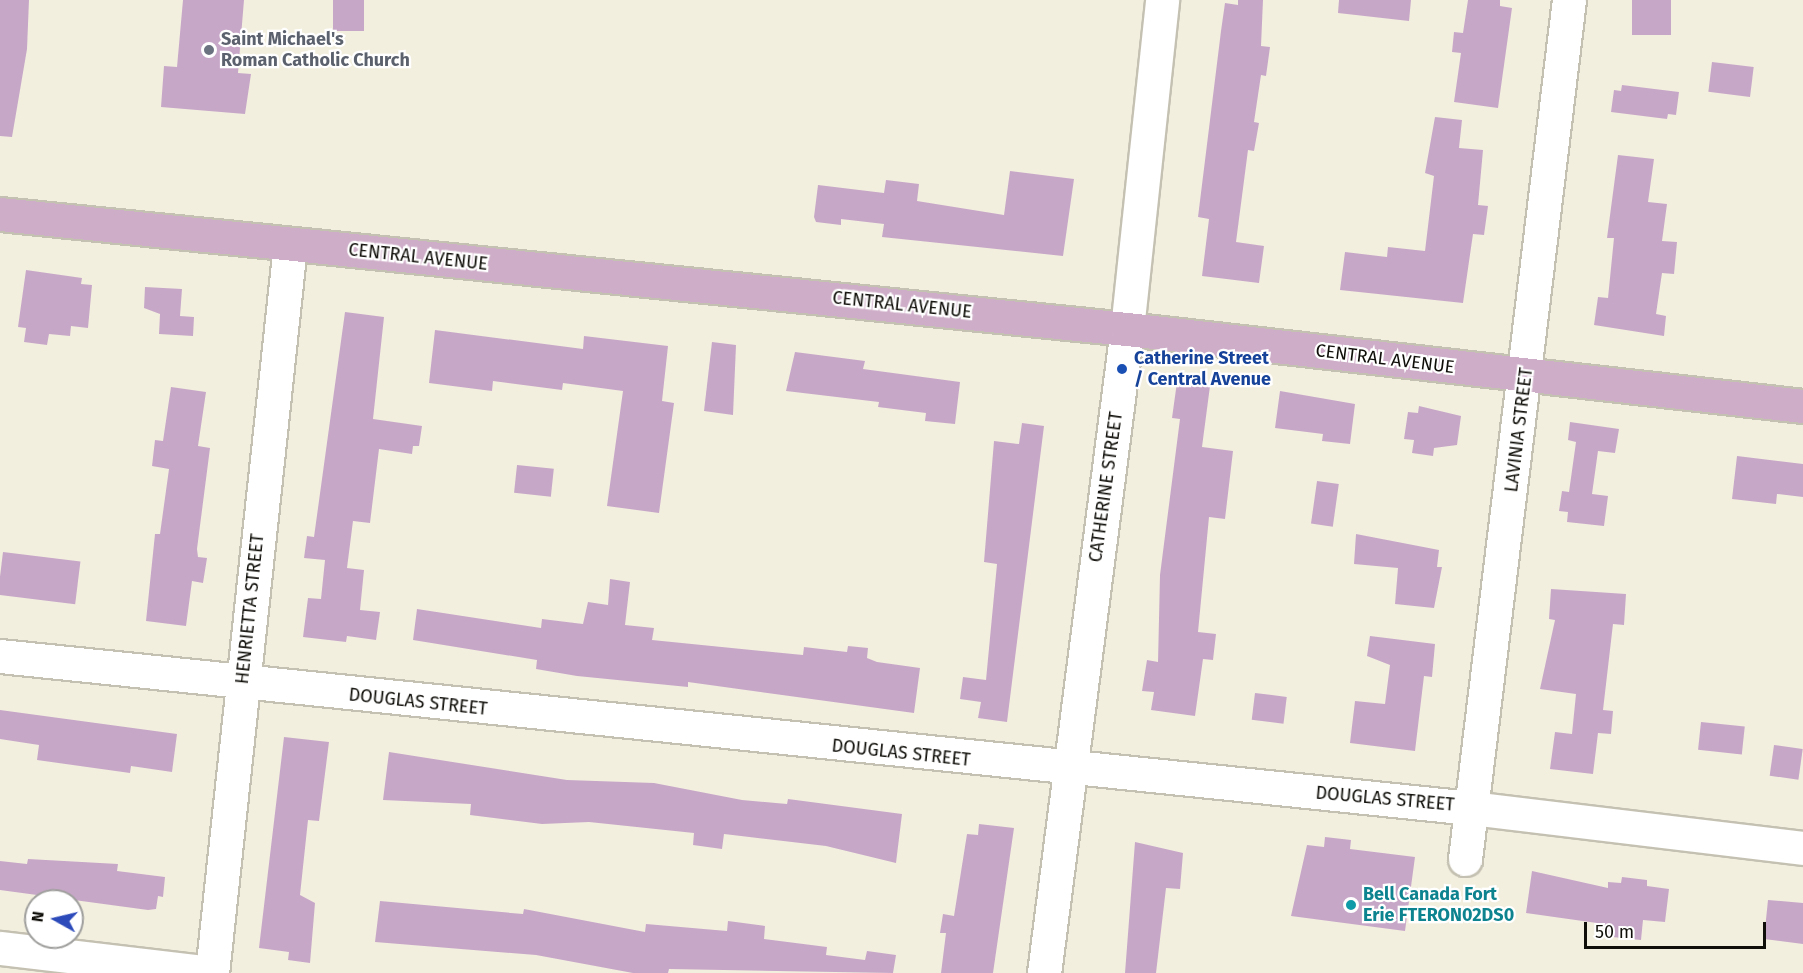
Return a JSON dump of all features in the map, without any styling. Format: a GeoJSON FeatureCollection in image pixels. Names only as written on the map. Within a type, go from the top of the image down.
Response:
{"type":"FeatureCollection","features":[{"type":"Feature","properties":{"kind":"main road","name":"CENTRAL AVENUE"},"geometry":{"type":"LineString","coordinates":[[0,214],[1127,329],[1803,406]]}},
{"type":"Feature","properties":{"kind":"street","name":"CATHERINE STREET"},"geometry":{"type":"LineString","coordinates":[[1044,973],[1068,770],[1127,329],[1162,0]]}},
{"type":"Feature","properties":{"kind":"street","name":"LAVINIA STREET"},"geometry":{"type":"LineString","coordinates":[[1465,859],[1526,375],[1569,0]]}},
{"type":"Feature","properties":{"kind":"street","name":"HENRIETTA STREET"},"geometry":{"type":"LineString","coordinates":[[212,973],[290,245]]}},
{"type":"Feature","properties":{"kind":"street","name":"DOUGLAS STREET"},"geometry":{"type":"LineString","coordinates":[[0,656],[242,684],[1068,770],[1472,808],[1803,848]]}},
{"type":"Feature","properties":{"kind":"street"},"geometry":{"type":"LineString","coordinates":[[0,948],[212,973]]}},
{"type":"Feature","properties":{"kind":"building"},"geometry":{"type":"Polygon","coordinates":[[[0,0],[29,0],[27,49],[12,137],[0,136],[0,0]]]}},
{"type":"Feature","properties":{"kind":"building","name":"Saint Michael's Roman Catholic Church"},"geometry":{"type":"Polygon","coordinates":[[[183,0],[244,0],[238,73],[251,74],[245,114],[161,107],[164,66],[177,67],[183,0]]]}},
{"type":"Feature","properties":{"kind":"building"},"geometry":{"type":"Polygon","coordinates":[[[333,0],[364,0],[364,31],[333,31],[333,0]]]}},
{"type":"Feature","properties":{"kind":"building"},"geometry":{"type":"Polygon","coordinates":[[[1238,0],[1263,0],[1261,46],[1270,47],[1266,76],[1261,75],[1254,122],[1259,123],[1254,151],[1248,150],[1236,242],[1264,246],[1259,283],[1202,276],[1209,219],[1198,217],[1221,31],[1225,3],[1238,5],[1238,0]]]}},
{"type":"Feature","properties":{"kind":"building"},"geometry":{"type":"Polygon","coordinates":[[[1339,0],[1411,0],[1409,21],[1338,13],[1339,0]]]}},
{"type":"Feature","properties":{"kind":"building"},"geometry":{"type":"Polygon","coordinates":[[[1468,0],[1500,0],[1500,6],[1512,8],[1498,108],[1454,102],[1461,53],[1452,52],[1454,32],[1463,33],[1468,0]]]}},
{"type":"Feature","properties":{"kind":"building"},"geometry":{"type":"Polygon","coordinates":[[[1632,0],[1671,0],[1671,35],[1632,35],[1632,0]]]}},
{"type":"Feature","properties":{"kind":"building"},"geometry":{"type":"Polygon","coordinates":[[[1712,62],[1754,67],[1750,97],[1708,92],[1712,62]]]}},
{"type":"Feature","properties":{"kind":"building"},"geometry":{"type":"Polygon","coordinates":[[[1622,85],[1679,92],[1676,115],[1668,114],[1667,119],[1611,112],[1614,90],[1621,91],[1622,85]]]}},
{"type":"Feature","properties":{"kind":"building"},"geometry":{"type":"Polygon","coordinates":[[[1435,117],[1462,120],[1459,148],[1483,150],[1478,205],[1488,206],[1484,235],[1473,234],[1463,303],[1340,290],[1345,252],[1387,257],[1388,247],[1425,251],[1434,176],[1425,173],[1435,117]]]}},
{"type":"Feature","properties":{"kind":"building"},"geometry":{"type":"Polygon","coordinates":[[[1618,155],[1654,159],[1648,202],[1667,204],[1662,241],[1677,242],[1674,274],[1662,273],[1656,314],[1666,316],[1664,336],[1594,325],[1598,297],[1608,298],[1614,238],[1607,238],[1618,155]]]}},
{"type":"Feature","properties":{"kind":"building"},"geometry":{"type":"Polygon","coordinates":[[[1010,171],[1074,179],[1063,256],[882,237],[884,224],[841,219],[841,225],[816,222],[814,217],[818,185],[884,193],[886,180],[919,184],[917,201],[1004,215],[1010,171]]]}},
{"type":"Feature","properties":{"kind":"building"},"geometry":{"type":"Polygon","coordinates":[[[26,270],[82,278],[81,284],[92,285],[88,328],[71,326],[70,336],[49,334],[47,345],[24,342],[26,328],[18,327],[26,270]]]}},
{"type":"Feature","properties":{"kind":"building"},"geometry":{"type":"Polygon","coordinates":[[[145,287],[182,289],[180,316],[194,317],[193,336],[159,334],[160,314],[144,308],[145,287]]]}},
{"type":"Feature","properties":{"kind":"building"},"geometry":{"type":"Polygon","coordinates":[[[345,312],[384,317],[373,419],[422,426],[419,446],[413,446],[412,454],[379,449],[370,523],[353,521],[347,568],[364,570],[360,610],[380,612],[376,640],[347,636],[346,642],[303,637],[308,598],[321,599],[325,560],[304,558],[307,536],[314,537],[345,312]]]}},
{"type":"Feature","properties":{"kind":"building"},"geometry":{"type":"Polygon","coordinates":[[[435,330],[583,349],[584,336],[668,346],[662,401],[674,403],[659,513],[607,506],[623,391],[563,383],[562,390],[493,381],[492,391],[429,383],[435,330]]]}},
{"type":"Feature","properties":{"kind":"building"},"geometry":{"type":"Polygon","coordinates":[[[712,342],[736,345],[733,415],[704,411],[712,342]]]}},
{"type":"Feature","properties":{"kind":"building"},"geometry":{"type":"Polygon","coordinates":[[[795,352],[865,361],[863,369],[960,382],[955,424],[925,421],[926,413],[878,407],[879,402],[786,391],[795,352]]]}},
{"type":"Feature","properties":{"kind":"building"},"geometry":{"type":"Polygon","coordinates":[[[1177,382],[1210,386],[1202,447],[1233,451],[1225,519],[1209,517],[1198,632],[1216,634],[1213,660],[1203,659],[1195,716],[1151,710],[1154,692],[1142,691],[1147,660],[1158,662],[1160,575],[1180,419],[1172,418],[1177,382]]]}},
{"type":"Feature","properties":{"kind":"building"},"geometry":{"type":"Polygon","coordinates":[[[171,387],[206,392],[198,446],[210,448],[197,549],[198,557],[207,558],[203,583],[192,581],[186,626],[146,621],[155,534],[160,534],[169,469],[152,466],[155,440],[163,441],[171,387]]]}},
{"type":"Feature","properties":{"kind":"building"},"geometry":{"type":"Polygon","coordinates":[[[1280,391],[1355,404],[1350,444],[1322,441],[1323,434],[1275,428],[1280,391]]]}},
{"type":"Feature","properties":{"kind":"building"},"geometry":{"type":"Polygon","coordinates":[[[1419,406],[1461,416],[1457,445],[1434,448],[1433,456],[1412,453],[1414,440],[1404,439],[1408,412],[1418,413],[1419,406]]]}},
{"type":"Feature","properties":{"kind":"building"},"geometry":{"type":"Polygon","coordinates":[[[1570,422],[1619,429],[1615,453],[1598,451],[1592,494],[1608,496],[1604,526],[1567,522],[1568,512],[1559,511],[1562,491],[1569,492],[1576,442],[1568,440],[1570,422]]]}},
{"type":"Feature","properties":{"kind":"building"},"geometry":{"type":"Polygon","coordinates":[[[1022,423],[1044,426],[1007,722],[978,718],[981,702],[960,699],[963,677],[986,680],[997,564],[984,562],[994,441],[1019,444],[1022,423]]]}},
{"type":"Feature","properties":{"kind":"building"},"geometry":{"type":"Polygon","coordinates":[[[1737,456],[1803,464],[1803,497],[1777,494],[1776,504],[1732,499],[1737,456]]]}},
{"type":"Feature","properties":{"kind":"building"},"geometry":{"type":"Polygon","coordinates":[[[517,465],[554,469],[551,497],[514,493],[517,465]]]}},
{"type":"Feature","properties":{"kind":"building"},"geometry":{"type":"Polygon","coordinates":[[[1317,481],[1339,484],[1333,527],[1311,524],[1317,481]]]}},
{"type":"Feature","properties":{"kind":"building"},"geometry":{"type":"Polygon","coordinates":[[[1356,534],[1439,550],[1437,567],[1442,567],[1434,608],[1395,604],[1398,568],[1354,564],[1356,534]]]}},
{"type":"Feature","properties":{"kind":"building"},"geometry":{"type":"Polygon","coordinates":[[[3,552],[80,562],[75,604],[0,595],[3,552]]]}},
{"type":"Feature","properties":{"kind":"building"},"geometry":{"type":"Polygon","coordinates":[[[610,579],[630,582],[625,625],[654,628],[652,640],[803,655],[804,647],[847,652],[848,646],[868,648],[867,658],[877,662],[920,668],[914,713],[688,682],[688,687],[577,676],[536,669],[537,660],[413,640],[417,609],[541,628],[542,619],[583,624],[588,602],[608,605],[610,579]]]}},
{"type":"Feature","properties":{"kind":"building"},"geometry":{"type":"Polygon","coordinates":[[[1551,589],[1626,594],[1624,625],[1613,624],[1603,710],[1613,711],[1611,734],[1598,733],[1593,774],[1550,769],[1555,732],[1572,734],[1576,694],[1540,689],[1555,620],[1549,619],[1551,589]]]}},
{"type":"Feature","properties":{"kind":"building"},"geometry":{"type":"Polygon","coordinates":[[[1370,636],[1435,644],[1432,677],[1424,676],[1415,751],[1350,743],[1355,701],[1385,704],[1390,665],[1367,656],[1370,636]]]}},
{"type":"Feature","properties":{"kind":"building"},"geometry":{"type":"Polygon","coordinates":[[[1255,693],[1287,697],[1283,724],[1252,720],[1255,693]]]}},
{"type":"Feature","properties":{"kind":"building"},"geometry":{"type":"Polygon","coordinates":[[[0,710],[177,734],[172,772],[131,766],[130,773],[37,760],[39,745],[0,739],[0,710]]]}},
{"type":"Feature","properties":{"kind":"building"},"geometry":{"type":"Polygon","coordinates":[[[1701,722],[1745,727],[1742,754],[1698,750],[1701,722]]]}},
{"type":"Feature","properties":{"kind":"building"},"geometry":{"type":"Polygon","coordinates":[[[284,737],[329,742],[319,821],[308,820],[300,895],[315,903],[310,963],[288,960],[289,952],[259,948],[284,737]]]}},
{"type":"Feature","properties":{"kind":"building"},"geometry":{"type":"Polygon","coordinates":[[[1774,745],[1803,749],[1798,780],[1770,776],[1774,745]]]}},
{"type":"Feature","properties":{"kind":"building"},"geometry":{"type":"Polygon","coordinates":[[[389,752],[567,780],[654,783],[742,800],[787,804],[788,799],[902,814],[896,863],[826,846],[724,834],[722,849],[693,845],[694,833],[589,822],[542,824],[470,815],[471,804],[383,800],[389,752]]]}},
{"type":"Feature","properties":{"kind":"building"},"geometry":{"type":"Polygon","coordinates":[[[979,824],[1014,828],[993,973],[941,973],[946,933],[940,933],[943,914],[954,916],[967,834],[978,835],[979,824]]]}},
{"type":"Feature","properties":{"kind":"building","name":"Bell Canada Fort Erie FTERON02DS0"},"geometry":{"type":"Polygon","coordinates":[[[1325,837],[1351,840],[1350,849],[1415,857],[1405,931],[1291,916],[1307,845],[1324,847],[1325,837]]]}},
{"type":"Feature","properties":{"kind":"building"},"geometry":{"type":"Polygon","coordinates":[[[1135,842],[1183,853],[1180,889],[1166,888],[1156,973],[1125,973],[1135,842]]]}},
{"type":"Feature","properties":{"kind":"building"},"geometry":{"type":"Polygon","coordinates":[[[28,859],[118,864],[117,871],[165,877],[163,897],[158,896],[156,909],[148,910],[84,901],[84,889],[24,889],[24,893],[0,890],[0,861],[27,864],[28,859]]]}},
{"type":"Feature","properties":{"kind":"building"},"geometry":{"type":"Polygon","coordinates":[[[1532,871],[1608,888],[1608,882],[1621,883],[1622,877],[1647,880],[1647,886],[1669,889],[1665,922],[1643,920],[1641,940],[1603,936],[1604,924],[1526,913],[1532,871]]]}},
{"type":"Feature","properties":{"kind":"building"},"geometry":{"type":"Polygon","coordinates":[[[1768,900],[1803,903],[1803,944],[1764,939],[1768,900]]]}},
{"type":"Feature","properties":{"kind":"building"},"geometry":{"type":"Polygon","coordinates":[[[380,901],[523,914],[524,909],[645,932],[646,924],[727,931],[728,921],[765,926],[764,939],[827,947],[826,955],[865,960],[867,951],[896,955],[893,973],[669,969],[668,973],[633,973],[536,955],[375,942],[380,901]]]}},
{"type":"Feature","properties":{"kind":"place","name":"Saint Michael's Roman Catholic Church"},"geometry":{"type":"Point","coordinates":[209,50]}},
{"type":"Feature","properties":{"kind":"place","name":"Catherine Street / Central Avenue"},"geometry":{"type":"Point","coordinates":[1122,369]}},
{"type":"Feature","properties":{"kind":"place","name":"Bell Canada Fort Erie FTERON02DS0"},"geometry":{"type":"Point","coordinates":[1351,905]}}]}
